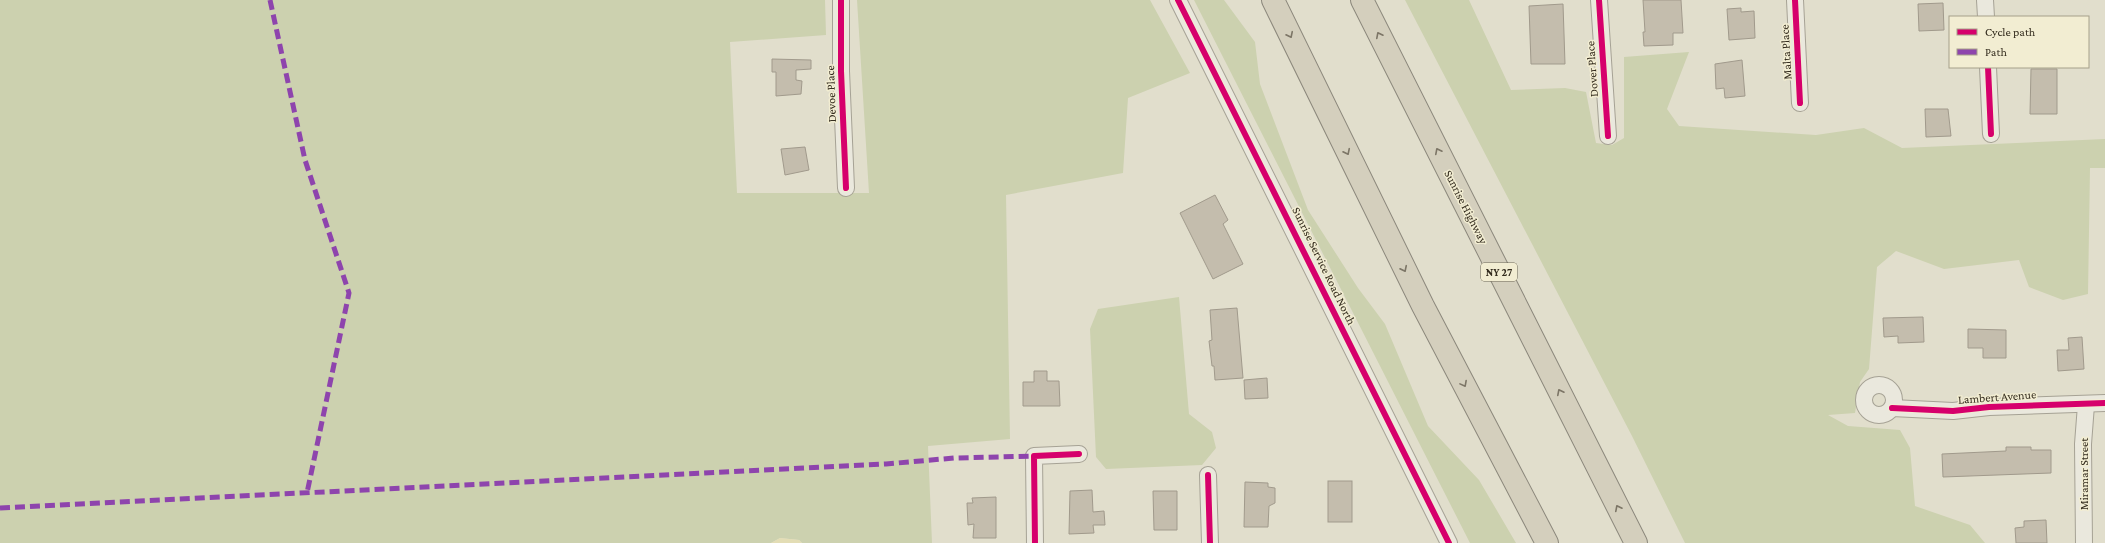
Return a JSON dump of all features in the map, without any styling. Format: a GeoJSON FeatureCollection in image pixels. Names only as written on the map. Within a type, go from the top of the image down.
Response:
{"type":"FeatureCollection","features":[{"type":"Feature","properties":{"kind":"highway"},"geometry":{"type":"LineString","coordinates":[[1273,0],[1422,306],[1547,543]]}},
{"type":"Feature","properties":{"kind":"highway","name":"Sunrise Highway"},"geometry":{"type":"LineString","coordinates":[[1362,0],[1636,543]]}},
{"type":"Feature","properties":{"kind":"street","name":"Devoe Place"},"geometry":{"type":"LineString","coordinates":[[841,0],[841,71],[846,188]]}},
{"type":"Feature","properties":{"kind":"street","name":"Sunrise Service Road North"},"geometry":{"type":"LineString","coordinates":[[1178,0],[1449,543]]}},
{"type":"Feature","properties":{"kind":"street","name":"Dover Place"},"geometry":{"type":"LineString","coordinates":[[1598,0],[1608,136]]}},
{"type":"Feature","properties":{"kind":"street","name":"Malta Place"},"geometry":{"type":"LineString","coordinates":[[1795,0],[1800,103]]}},
{"type":"Feature","properties":{"kind":"street"},"geometry":{"type":"LineString","coordinates":[[1985,0],[1986,16]]}},
{"type":"Feature","properties":{"kind":"street"},"geometry":{"type":"LineString","coordinates":[[1988,68],[1991,134]]}},
{"type":"Feature","properties":{"kind":"street","name":"Lambert Avenue"},"geometry":{"type":"LineString","coordinates":[[1892,408],[1953,411],[2004,406],[2105,403]]}},
{"type":"Feature","properties":{"kind":"street","name":"Miramar Street"},"geometry":{"type":"LineString","coordinates":[[2084,543],[2083,444],[2086,404]]}},
{"type":"Feature","properties":{"kind":"street"},"geometry":{"type":"LineString","coordinates":[[1035,543],[1034,456],[1079,454]]}},
{"type":"Feature","properties":{"kind":"street"},"geometry":{"type":"LineString","coordinates":[[1208,475],[1210,543]]}},
{"type":"Feature","properties":{"kind":"green space"},"geometry":{"type":"Polygon","coordinates":[[[0,0],[825,0],[826,35],[730,42],[737,193],[869,193],[857,0],[1150,0],[1190,73],[1128,98],[1123,173],[1006,195],[1010,439],[928,446],[932,543],[802,543],[799,540],[780,538],[771,543],[0,543],[0,0]]]}},
{"type":"Feature","properties":{"kind":"green space"},"geometry":{"type":"Polygon","coordinates":[[[1194,0],[1224,0],[1255,42],[1260,84],[1308,210],[1358,288],[1385,324],[1428,426],[1479,480],[1516,543],[1470,543],[1194,0]]]}},
{"type":"Feature","properties":{"kind":"green space"},"geometry":{"type":"Polygon","coordinates":[[[1405,0],[1469,0],[1511,90],[1565,88],[1586,92],[1596,143],[1612,145],[1624,138],[1624,57],[1689,52],[1667,109],[1679,126],[1816,135],[1864,128],[1902,148],[2105,139],[2105,168],[2090,168],[2088,294],[2063,300],[2029,287],[2019,260],[1944,269],[1896,251],[1877,267],[1869,369],[1860,382],[1855,413],[1828,415],[1848,426],[1900,430],[1910,448],[1915,506],[1970,525],[1985,543],[1685,543],[1632,436],[1405,0]]]}},
{"type":"Feature","properties":{"kind":"green space"},"geometry":{"type":"Polygon","coordinates":[[[1179,297],[1189,414],[1212,432],[1216,448],[1202,465],[1106,469],[1096,457],[1090,329],[1098,309],[1179,297]]]}},
{"type":"Feature","properties":{"kind":"sand"},"geometry":{"type":"Polygon","coordinates":[[[780,538],[799,540],[802,543],[771,543],[780,538]]]}},
{"type":"Feature","properties":{"kind":"building"},"geometry":{"type":"Polygon","coordinates":[[[1643,0],[1681,0],[1683,33],[1673,33],[1673,45],[1644,46],[1643,32],[1645,32],[1643,0]]]}},
{"type":"Feature","properties":{"kind":"building"},"geometry":{"type":"Polygon","coordinates":[[[1943,3],[1944,30],[1919,31],[1918,4],[1943,3]]]}},
{"type":"Feature","properties":{"kind":"building"},"geometry":{"type":"Polygon","coordinates":[[[1563,4],[1565,64],[1531,64],[1529,6],[1563,4]]]}},
{"type":"Feature","properties":{"kind":"building"},"geometry":{"type":"Polygon","coordinates":[[[1741,8],[1741,12],[1754,11],[1755,38],[1729,40],[1727,9],[1741,8]]]}},
{"type":"Feature","properties":{"kind":"building"},"geometry":{"type":"Polygon","coordinates":[[[772,59],[811,60],[811,69],[796,70],[796,80],[802,81],[801,94],[776,96],[776,72],[772,72],[772,59]]]}},
{"type":"Feature","properties":{"kind":"building"},"geometry":{"type":"Polygon","coordinates":[[[1742,60],[1745,96],[1725,98],[1724,88],[1716,89],[1715,64],[1742,60]]]}},
{"type":"Feature","properties":{"kind":"building"},"geometry":{"type":"Polygon","coordinates":[[[2031,69],[2057,69],[2057,114],[2030,114],[2031,69]]]}},
{"type":"Feature","properties":{"kind":"building"},"geometry":{"type":"Polygon","coordinates":[[[1925,109],[1948,109],[1951,136],[1926,137],[1925,109]]]}},
{"type":"Feature","properties":{"kind":"building"},"geometry":{"type":"Polygon","coordinates":[[[805,147],[809,170],[785,175],[781,149],[805,147]]]}},
{"type":"Feature","properties":{"kind":"building"},"geometry":{"type":"Polygon","coordinates":[[[1215,195],[1228,220],[1223,224],[1243,264],[1213,279],[1180,213],[1215,195]]]}},
{"type":"Feature","properties":{"kind":"building"},"geometry":{"type":"Polygon","coordinates":[[[1237,308],[1243,378],[1215,380],[1209,341],[1212,340],[1210,310],[1237,308]]]}},
{"type":"Feature","properties":{"kind":"building"},"geometry":{"type":"Polygon","coordinates":[[[1923,317],[1924,342],[1898,343],[1898,336],[1884,337],[1883,318],[1923,317]]]}},
{"type":"Feature","properties":{"kind":"building"},"geometry":{"type":"Polygon","coordinates":[[[1968,329],[2006,330],[2006,358],[1983,358],[1983,348],[1968,348],[1968,329]]]}},
{"type":"Feature","properties":{"kind":"building"},"geometry":{"type":"Polygon","coordinates":[[[2082,337],[2084,369],[2058,371],[2057,350],[2069,350],[2068,338],[2082,337]]]}},
{"type":"Feature","properties":{"kind":"building"},"geometry":{"type":"Polygon","coordinates":[[[1034,371],[1047,371],[1047,381],[1059,381],[1060,406],[1023,406],[1023,382],[1034,382],[1034,371]]]}},
{"type":"Feature","properties":{"kind":"building"},"geometry":{"type":"Polygon","coordinates":[[[1267,378],[1268,398],[1245,399],[1244,380],[1267,378]]]}},
{"type":"Feature","properties":{"kind":"building"},"geometry":{"type":"Polygon","coordinates":[[[2006,447],[2031,447],[2031,450],[2051,450],[2051,473],[1943,477],[1942,454],[2006,451],[2006,447]]]}},
{"type":"Feature","properties":{"kind":"building"},"geometry":{"type":"Polygon","coordinates":[[[1328,481],[1352,481],[1352,522],[1328,522],[1328,481]]]}},
{"type":"Feature","properties":{"kind":"building"},"geometry":{"type":"Polygon","coordinates":[[[1245,482],[1268,483],[1268,487],[1275,488],[1275,503],[1269,506],[1268,527],[1244,527],[1245,482]]]}},
{"type":"Feature","properties":{"kind":"building"},"geometry":{"type":"Polygon","coordinates":[[[1092,490],[1093,512],[1104,511],[1105,525],[1093,525],[1094,533],[1069,534],[1070,491],[1092,490]]]}},
{"type":"Feature","properties":{"kind":"building"},"geometry":{"type":"Polygon","coordinates":[[[1153,491],[1177,491],[1177,530],[1154,530],[1153,491]]]}},
{"type":"Feature","properties":{"kind":"building"},"geometry":{"type":"Polygon","coordinates":[[[996,497],[996,538],[973,538],[974,524],[968,525],[967,503],[973,503],[972,498],[996,497]]]}},
{"type":"Feature","properties":{"kind":"building"},"geometry":{"type":"Polygon","coordinates":[[[2046,520],[2047,543],[2016,543],[2015,528],[2024,527],[2024,521],[2046,520]]]}},
{"type":"Feature","properties":{"kind":"marked path"},"geometry":{"type":"LineString","coordinates":[[270,0],[305,160],[349,293],[307,493]]}},
{"type":"Feature","properties":{"kind":"marked path"},"geometry":{"type":"LineString","coordinates":[[0,508],[886,464],[954,458],[1034,456]]}},
{"type":"Feature","properties":{"kind":"cycle path"},"geometry":{"type":"LineString","coordinates":[[841,0],[841,71],[846,188]]}},
{"type":"Feature","properties":{"kind":"cycle path"},"geometry":{"type":"LineString","coordinates":[[1178,0],[1449,543]]}},
{"type":"Feature","properties":{"kind":"cycle path"},"geometry":{"type":"LineString","coordinates":[[1599,0],[1608,136]]}},
{"type":"Feature","properties":{"kind":"cycle path"},"geometry":{"type":"LineString","coordinates":[[1795,0],[1800,103]]}},
{"type":"Feature","properties":{"kind":"cycle path"},"geometry":{"type":"LineString","coordinates":[[1988,68],[1991,134]]}},
{"type":"Feature","properties":{"kind":"cycle path"},"geometry":{"type":"LineString","coordinates":[[1892,408],[1953,411],[1989,407],[2105,403]]}},
{"type":"Feature","properties":{"kind":"cycle path"},"geometry":{"type":"LineString","coordinates":[[1035,543],[1034,456],[1079,454]]}},
{"type":"Feature","properties":{"kind":"cycle path"},"geometry":{"type":"LineString","coordinates":[[1208,475],[1210,543]]}}]}
